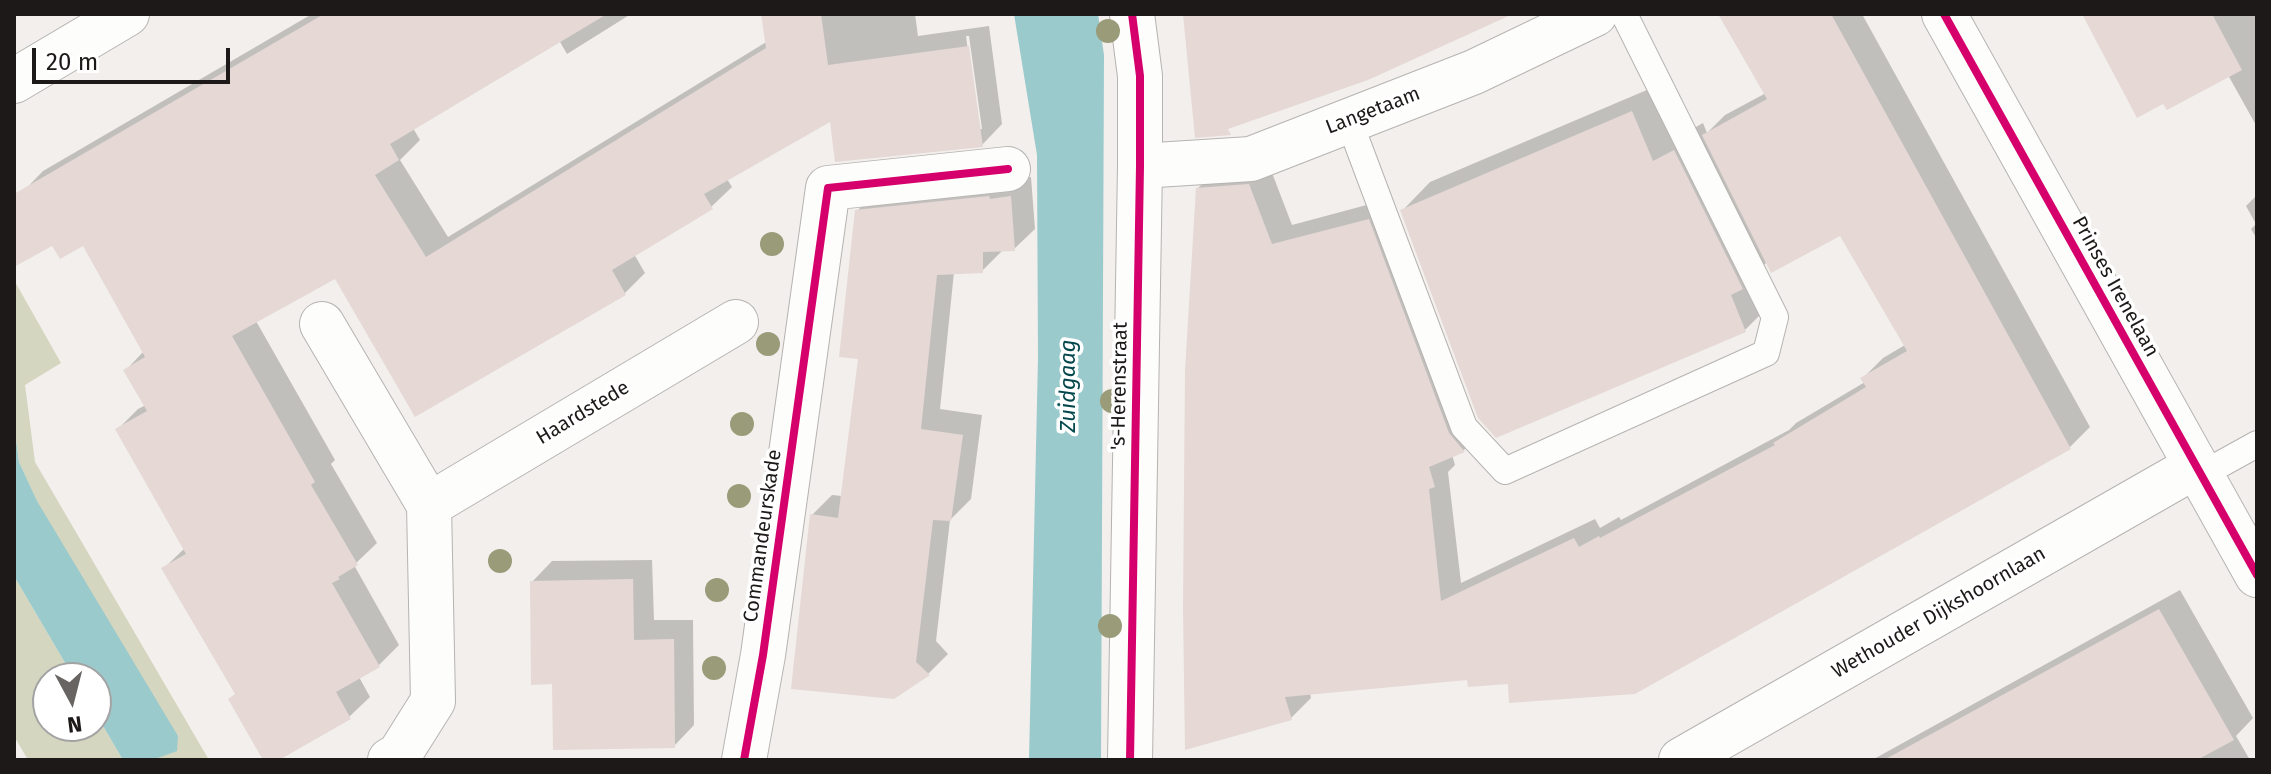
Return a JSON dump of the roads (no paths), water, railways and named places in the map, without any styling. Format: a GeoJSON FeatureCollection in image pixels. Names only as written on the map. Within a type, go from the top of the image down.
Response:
{"type":"FeatureCollection","features":[{"type":"Feature","properties":{"kind":"street"},"geometry":{"type":"LineString","coordinates":[[14,81],[127,14]]}},
{"type":"Feature","properties":{"kind":"street","name":"'s-Herenstraat"},"geometry":{"type":"LineString","coordinates":[[1130,760],[1140,166],[1140,76],[1132,14]]}},
{"type":"Feature","properties":{"kind":"street","name":"Langetaam"},"geometry":{"type":"LineString","coordinates":[[1140,166],[1251,159],[1474,72],[1595,14]]}},
{"type":"Feature","properties":{"kind":"street","name":"Prinses Irenelaan"},"geometry":{"type":"LineString","coordinates":[[1944,14],[2257,575]]}},
{"type":"Feature","properties":{"kind":"street","name":"Commandeurskade"},"geometry":{"type":"LineString","coordinates":[[744,760],[763,655],[828,188],[1008,169]]}},
{"type":"Feature","properties":{"kind":"street","name":"Haardstede"},"geometry":{"type":"LineString","coordinates":[[429,505],[736,322]]}},
{"type":"Feature","properties":{"kind":"street"},"geometry":{"type":"LineString","coordinates":[[322,324],[429,505],[433,701],[399,755],[390,760]]}},
{"type":"Feature","properties":{"kind":"street","name":"Wethouder Dijkshoornlaan"},"geometry":{"type":"LineString","coordinates":[[1681,760],[2199,470]]}},
{"type":"Feature","properties":{"kind":"lane"},"geometry":{"type":"LineString","coordinates":[[1349,121],[1464,427],[1505,471],[1766,353],[1775,317],[1624,14]]}},
{"type":"Feature","properties":{"kind":"lane"},"geometry":{"type":"LineString","coordinates":[[2199,470],[2257,444]]}},
{"type":"Feature","properties":{"kind":"water","name":"Zuidgaag"},"geometry":{"type":"Polygon","coordinates":[[[1014,14],[1098,14],[1104,55],[1101,760],[1029,760],[1038,358],[1037,155],[1014,14]]]}},
{"type":"Feature","properties":{"kind":"water"},"geometry":{"type":"Polygon","coordinates":[[[14,425],[19,462],[37,501],[178,736],[177,751],[152,760],[123,760],[112,741],[112,662],[65,662],[14,576],[14,425]]]}}]}
